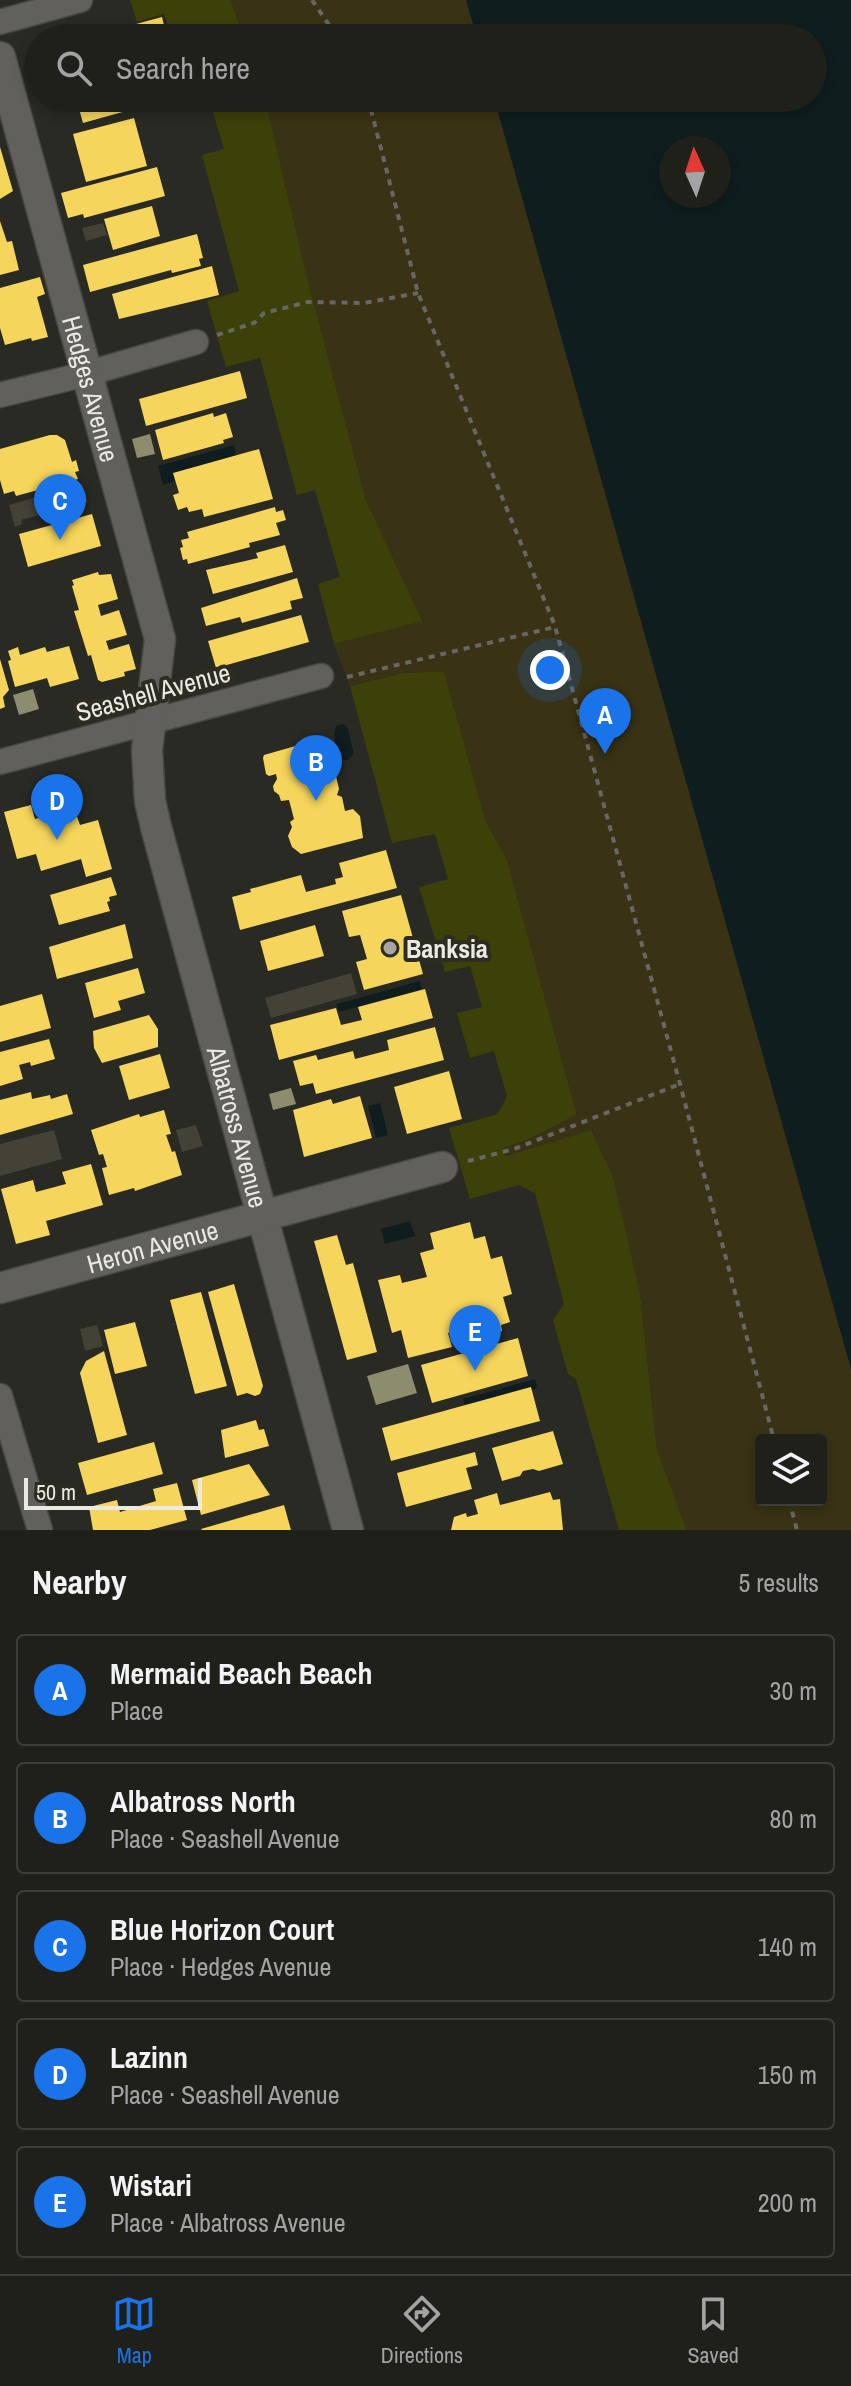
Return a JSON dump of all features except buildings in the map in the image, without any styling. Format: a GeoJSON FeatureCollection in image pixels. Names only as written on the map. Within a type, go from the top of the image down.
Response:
{"type":"FeatureCollection","features":[{"type":"Feature","properties":{"kind":"street"},"geometry":{"type":"LineString","coordinates":[[0,22],[80,0]]}},
{"type":"Feature","properties":{"kind":"street","name":"Hedges Avenue"},"geometry":{"type":"LineString","coordinates":[[0,57],[160,639],[151,721]]}},
{"type":"Feature","properties":{"kind":"street"},"geometry":{"type":"LineString","coordinates":[[0,395],[196,342]]}},
{"type":"Feature","properties":{"kind":"street","name":"Seashell Avenue"},"geometry":{"type":"LineString","coordinates":[[0,762],[321,676]]}},
{"type":"Feature","properties":{"kind":"street","name":"Albatross Avenue"},"geometry":{"type":"LineString","coordinates":[[151,721],[147,750],[150,801],[348,1530]]}},
{"type":"Feature","properties":{"kind":"street","name":"Heron Avenue"},"geometry":{"type":"LineString","coordinates":[[0,1288],[442,1167]]}},
{"type":"Feature","properties":{"kind":"street"},"geometry":{"type":"LineString","coordinates":[[0,1396],[40,1530]]}},
{"type":"Feature","properties":{"kind":"path"},"geometry":{"type":"LineString","coordinates":[[312,0],[328,24]]}},
{"type":"Feature","properties":{"kind":"path"},"geometry":{"type":"LineString","coordinates":[[372,112],[418,293],[555,626],[772,1434]]}},
{"type":"Feature","properties":{"kind":"path"},"geometry":{"type":"LineString","coordinates":[[196,342],[254,323],[264,313],[308,302],[364,303],[418,293]]}},
{"type":"Feature","properties":{"kind":"path"},"geometry":{"type":"LineString","coordinates":[[347,677],[555,626]]}},
{"type":"Feature","properties":{"kind":"path"},"geometry":{"type":"LineString","coordinates":[[493,1156],[680,1084]]}},
{"type":"Feature","properties":{"kind":"path"},"geometry":{"type":"LineString","coordinates":[[791,1506],[797,1530]]}},
{"type":"Feature","properties":{"kind":"green space"},"geometry":{"type":"Polygon","coordinates":[[[130,0],[231,0],[239,24],[167,24],[164,14],[137,22],[130,0]]]}},
{"type":"Feature","properties":{"kind":"green space"},"geometry":{"type":"Polygon","coordinates":[[[213,112],[268,112],[307,277],[366,500],[423,622],[334,644],[318,584],[340,577],[315,490],[297,495],[260,358],[226,367],[207,301],[239,291],[202,155],[224,149],[213,112]]]}},
{"type":"Feature","properties":{"kind":"green space"},"geometry":{"type":"Polygon","coordinates":[[[444,671],[486,822],[507,859],[577,1115],[525,1141],[503,1148],[506,1156],[591,1129],[613,1176],[640,1292],[657,1449],[687,1530],[619,1530],[576,1379],[568,1374],[553,1320],[564,1304],[535,1193],[519,1185],[470,1199],[449,1128],[498,1114],[507,1096],[494,1051],[470,1058],[457,1013],[482,1007],[470,966],[445,972],[419,887],[448,879],[435,834],[392,843],[350,686],[403,673],[444,671]]]}},
{"type":"Feature","properties":{"kind":"sand"},"geometry":{"type":"Polygon","coordinates":[[[231,0],[531,0],[538,24],[239,24],[231,0]]]}},
{"type":"Feature","properties":{"kind":"sand"},"geometry":{"type":"Polygon","coordinates":[[[268,112],[564,112],[851,1139],[851,1530],[687,1530],[657,1449],[640,1292],[613,1176],[592,1130],[506,1156],[503,1148],[525,1141],[577,1114],[507,859],[486,822],[444,671],[403,673],[350,686],[334,644],[423,621],[366,500],[307,277],[268,112]]]}},
{"type":"Feature","properties":{"kind":"shaded area"},"geometry":{"type":"Polygon","coordinates":[[[466,0],[851,0],[851,1369],[498,112],[827,112],[827,24],[473,24],[466,0]]]}},
{"type":"Feature","properties":{"kind":"shaded area"},"geometry":{"type":"Polygon","coordinates":[[[234,445],[236,456],[173,473],[175,481],[163,485],[158,466],[234,445]]]}},
{"type":"Feature","properties":{"kind":"shaded area"},"geometry":{"type":"Polygon","coordinates":[[[344,724],[354,754],[348,760],[340,756],[334,738],[337,725],[344,724]]]}},
{"type":"Feature","properties":{"kind":"shaded area"},"geometry":{"type":"Polygon","coordinates":[[[420,981],[422,989],[339,1012],[337,1004],[420,981]]]}},
{"type":"Feature","properties":{"kind":"shaded area"},"geometry":{"type":"Polygon","coordinates":[[[380,1103],[388,1135],[376,1138],[368,1106],[380,1103]]]}},
{"type":"Feature","properties":{"kind":"shaded area"},"geometry":{"type":"Polygon","coordinates":[[[410,1221],[415,1236],[385,1244],[381,1229],[410,1221]]]}},
{"type":"Feature","properties":{"kind":"shaded area"},"geometry":{"type":"Polygon","coordinates":[[[535,1379],[537,1388],[532,1390],[530,1387],[465,1406],[463,1399],[535,1379]]]}},
{"type":"Feature","properties":{"kind":"place","name":"Blue Horizon Court"},"geometry":{"type":"Point","coordinates":[60,540]}},
{"type":"Feature","properties":{"kind":"place","name":"Mermaid Beach Beach"},"geometry":{"type":"Point","coordinates":[605,754]}},
{"type":"Feature","properties":{"kind":"place","name":"Albatross North"},"geometry":{"type":"Point","coordinates":[316,801]}},
{"type":"Feature","properties":{"kind":"place","name":"Lazinn"},"geometry":{"type":"Point","coordinates":[57,840]}},
{"type":"Feature","properties":{"kind":"place","name":"Banksia"},"geometry":{"type":"Point","coordinates":[390,948]}},
{"type":"Feature","properties":{"kind":"place","name":"Wistari"},"geometry":{"type":"Point","coordinates":[475,1371]}}]}
